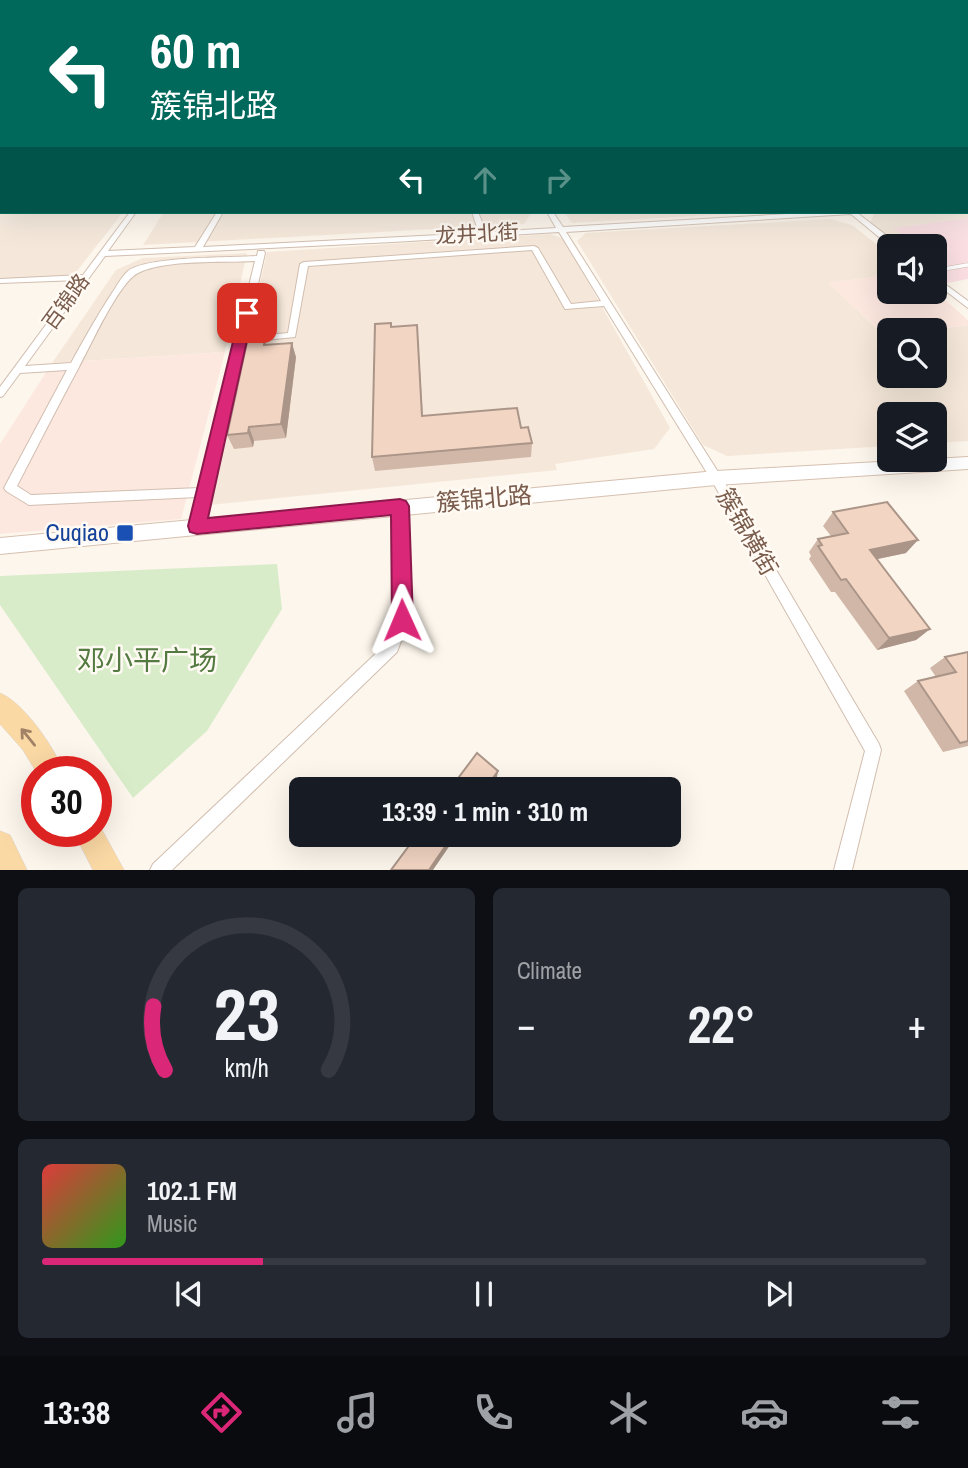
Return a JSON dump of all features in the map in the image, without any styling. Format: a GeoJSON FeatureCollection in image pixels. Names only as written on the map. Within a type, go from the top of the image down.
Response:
{"type":"FeatureCollection","features":[{"type":"Feature","properties":{"kind":"main road"},"geometry":{"type":"LineString","coordinates":[[0,705],[32,741],[41,756]]}},
{"type":"Feature","properties":{"kind":"main road"},"geometry":{"type":"LineString","coordinates":[[0,845],[13,870]]}},
{"type":"Feature","properties":{"kind":"main road"},"geometry":{"type":"LineString","coordinates":[[96,847],[110,870]]}},
{"type":"Feature","properties":{"kind":"street","name":"百锦路"},"geometry":{"type":"LineString","coordinates":[[0,394],[132,214]]}},
{"type":"Feature","properties":{"kind":"street"},"geometry":{"type":"LineString","coordinates":[[198,249],[219,214]]}},
{"type":"Feature","properties":{"kind":"street"},"geometry":{"type":"LineString","coordinates":[[476,214],[484,233]]}},
{"type":"Feature","properties":{"kind":"street","name":"簇锦横街"},"geometry":{"type":"LineString","coordinates":[[551,214],[716,478],[873,750],[843,870]]}},
{"type":"Feature","properties":{"kind":"street","name":"龙井北街"},"geometry":{"type":"LineString","coordinates":[[102,254],[393,240],[821,214]]}},
{"type":"Feature","properties":{"kind":"street"},"geometry":{"type":"LineString","coordinates":[[855,214],[880,234]]}},
{"type":"Feature","properties":{"kind":"street"},"geometry":{"type":"LineString","coordinates":[[393,240],[394,258]]}},
{"type":"Feature","properties":{"kind":"street"},"geometry":{"type":"LineString","coordinates":[[197,526],[262,246]]}},
{"type":"Feature","properties":{"kind":"street"},"geometry":{"type":"LineString","coordinates":[[240,340],[292,335],[304,264],[534,248],[568,307],[607,303]]}},
{"type":"Feature","properties":{"kind":"street"},"geometry":{"type":"LineString","coordinates":[[205,492],[29,500],[10,488],[128,274],[148,266],[260,258]]}},
{"type":"Feature","properties":{"kind":"street"},"geometry":{"type":"LineString","coordinates":[[0,281],[84,277]]}},
{"type":"Feature","properties":{"kind":"street"},"geometry":{"type":"LineString","coordinates":[[947,288],[968,305]]}},
{"type":"Feature","properties":{"kind":"street"},"geometry":{"type":"LineString","coordinates":[[17,370],[75,366]]}},
{"type":"Feature","properties":{"kind":"street","name":"簇锦北路"},"geometry":{"type":"LineString","coordinates":[[0,546],[716,478],[968,463]]}},
{"type":"Feature","properties":{"kind":"street"},"geometry":{"type":"LineString","coordinates":[[159,870],[392,647],[402,620],[400,506]]}},
{"type":"Feature","properties":{"kind":"lane"},"geometry":{"type":"LineString","coordinates":[[947,268],[967,265]]}},
{"type":"Feature","properties":{"kind":"shaded area"},"geometry":{"type":"Polygon","coordinates":[[[0,214],[121,214],[77,271],[64,276],[0,279],[0,214]]]}},
{"type":"Feature","properties":{"kind":"shaded area"},"geometry":{"type":"Polygon","coordinates":[[[163,214],[531,214],[524,224],[143,245],[163,214]]]}},
{"type":"Feature","properties":{"kind":"shaded area"},"geometry":{"type":"Polygon","coordinates":[[[565,214],[731,214],[572,223],[565,214]]]}},
{"type":"Feature","properties":{"kind":"shaded area"},"geometry":{"type":"Polygon","coordinates":[[[874,214],[968,214],[968,218],[894,228],[902,234],[884,234],[870,223],[874,214]]]}},
{"type":"Feature","properties":{"kind":"shaded area"},"geometry":{"type":"Polygon","coordinates":[[[968,218],[968,279],[947,283],[947,234],[901,234],[893,228],[968,218]]]}},
{"type":"Feature","properties":{"kind":"shaded area"},"geometry":{"type":"Polygon","coordinates":[[[830,219],[852,225],[877,245],[877,277],[829,283],[877,328],[877,388],[947,388],[947,328],[968,325],[968,441],[947,442],[947,402],[877,402],[877,447],[727,456],[703,445],[577,241],[586,233],[830,219]]]}},
{"type":"Feature","properties":{"kind":"shaded area"},"geometry":{"type":"Polygon","coordinates":[[[550,234],[564,239],[670,428],[654,449],[555,464],[557,470],[210,505],[267,252],[550,234]]]}},
{"type":"Feature","properties":{"kind":"shaded area"},"geometry":{"type":"Polygon","coordinates":[[[247,253],[225,352],[52,363],[116,270],[143,258],[247,253]]]}},
{"type":"Feature","properties":{"kind":"shaded area"},"geometry":{"type":"Polygon","coordinates":[[[877,277],[877,304],[947,304],[947,302],[968,320],[968,325],[947,328],[947,318],[877,318],[877,328],[828,283],[877,277]]]}},
{"type":"Feature","properties":{"kind":"shaded area"},"geometry":{"type":"Polygon","coordinates":[[[225,352],[181,519],[0,534],[0,444],[52,363],[225,352]]]}},
{"type":"Feature","properties":{"kind":"green space","name":"邓小平广场"},"geometry":{"type":"Polygon","coordinates":[[[277,564],[282,609],[207,731],[133,798],[112,768],[112,756],[104,756],[0,605],[0,576],[277,564]]]}},
{"type":"Feature","properties":{"kind":"building"},"geometry":{"type":"Polygon","coordinates":[[[391,323],[391,327],[417,325],[422,416],[517,408],[521,428],[528,427],[532,443],[372,457],[375,324],[391,323]]]}},
{"type":"Feature","properties":{"kind":"building"},"geometry":{"type":"Polygon","coordinates":[[[265,341],[264,345],[292,343],[281,424],[249,427],[248,433],[227,435],[247,342],[265,341]]]}},
{"type":"Feature","properties":{"kind":"building"},"geometry":{"type":"Polygon","coordinates":[[[887,502],[918,540],[870,550],[930,629],[889,638],[846,579],[841,580],[818,546],[822,545],[818,539],[848,533],[833,512],[887,502]]]}},
{"type":"Feature","properties":{"kind":"building"},"geometry":{"type":"Polygon","coordinates":[[[968,652],[968,741],[960,743],[918,681],[956,672],[945,657],[968,652]]]}},
{"type":"Feature","properties":{"kind":"building"},"geometry":{"type":"Polygon","coordinates":[[[477,753],[498,771],[494,777],[459,777],[477,753]]]}},
{"type":"Feature","properties":{"kind":"building"},"geometry":{"type":"Polygon","coordinates":[[[408,847],[445,847],[429,870],[391,870],[408,847]]]}},
{"type":"Feature","properties":{"kind":"place","name":"Cuqiao"},"geometry":{"type":"Point","coordinates":[125,533]}},
{"type":"Feature","properties":{"kind":"route"},"geometry":{"type":"LineString","coordinates":[[247,313],[197,526],[400,506],[402,620]]}}]}
